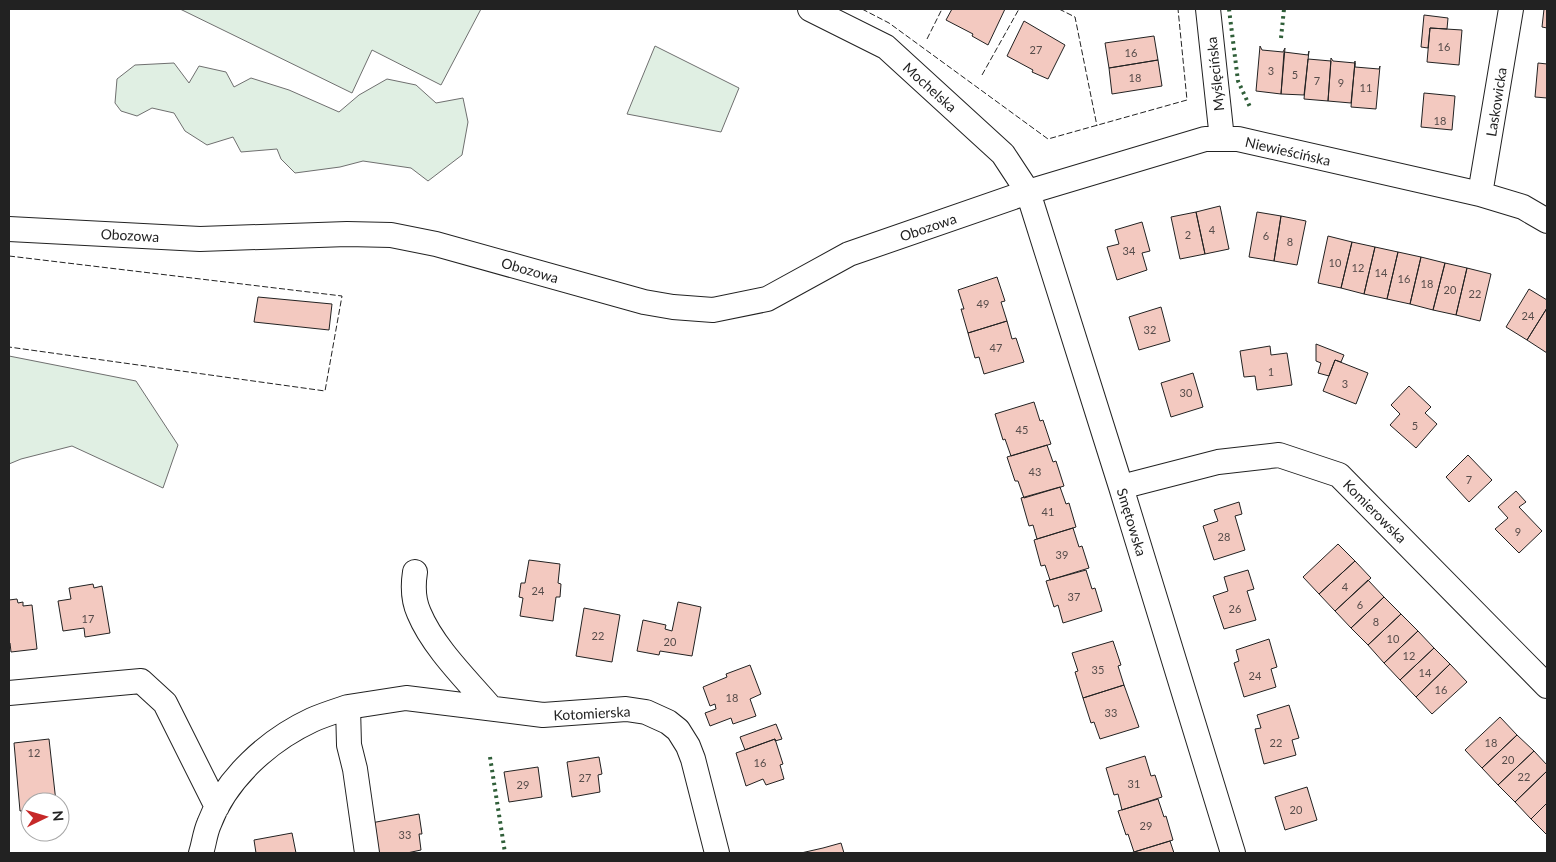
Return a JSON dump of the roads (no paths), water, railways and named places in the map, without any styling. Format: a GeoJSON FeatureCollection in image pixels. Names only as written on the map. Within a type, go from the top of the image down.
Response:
{"type":"FeatureCollection","features":[{"type":"Feature","properties":{"kind":"street","name":"Mochelska"},"geometry":{"type":"LineString","coordinates":[[810,9],[886,47],[1003,154],[1028,192]]}},
{"type":"Feature","properties":{"kind":"street","name":"Myślęcińska"},"geometry":{"type":"LineString","coordinates":[[1208,9],[1222,139]]}},
{"type":"Feature","properties":{"kind":"street","name":"Laskowicka"},"geometry":{"type":"LineString","coordinates":[[1480,194],[1510,9]]}},
{"type":"Feature","properties":{"kind":"street","name":"Niewieścińska"},"geometry":{"type":"LineString","coordinates":[[1028,192],[1205,139],[1238,139],[1480,194],[1523,207],[1547,221]]}},
{"type":"Feature","properties":{"kind":"street","name":"Obozowa"},"geometry":{"type":"LineString","coordinates":[[9,229],[200,239],[347,234],[391,235],[436,244],[644,302],[673,307],[713,310],[767,299],[849,254],[1028,192]]}},
{"type":"Feature","properties":{"kind":"street","name":"Smętowska"},"geometry":{"type":"LineString","coordinates":[[1028,192],[1122,487],[1233,853]]}},
{"type":"Feature","properties":{"kind":"street","name":"Komierowska"},"geometry":{"type":"LineString","coordinates":[[1122,487],[1218,462],[1279,455],[1339,474],[1547,686]]}},
{"type":"Feature","properties":{"kind":"street"},"geometry":{"type":"LineString","coordinates":[[415,572],[413,586],[418,612],[429,632],[491,708]]}},
{"type":"Feature","properties":{"kind":"street"},"geometry":{"type":"LineString","coordinates":[[9,692],[141,681],[165,703],[218,807]]}},
{"type":"Feature","properties":{"kind":"street","name":"Kotomierska"},"geometry":{"type":"LineString","coordinates":[[201,853],[208,824],[225,793],[244,768],[260,753],[312,720],[348,707],[406,698],[544,715],[626,709],[646,712],[668,722],[678,730],[688,746],[693,759],[716,853]]}},
{"type":"Feature","properties":{"kind":"street"},"geometry":{"type":"LineString","coordinates":[[348,707],[349,745],[355,769],[367,853]]}}]}
